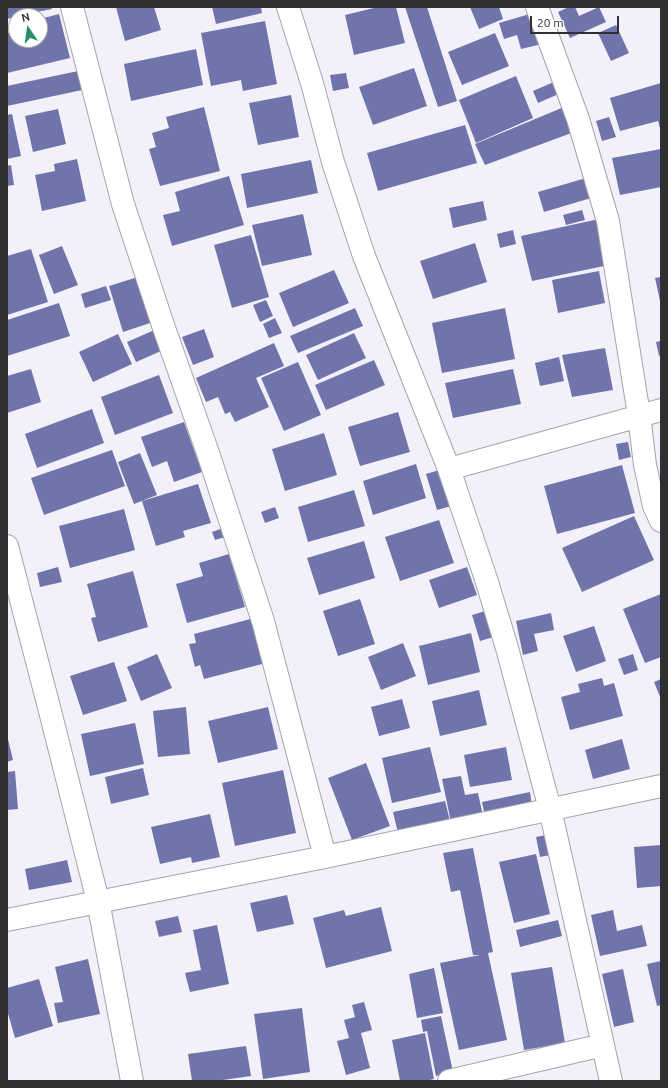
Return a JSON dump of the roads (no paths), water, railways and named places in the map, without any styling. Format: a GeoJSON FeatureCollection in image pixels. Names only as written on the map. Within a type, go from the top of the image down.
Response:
{"type":"FeatureCollection","features":[{"type":"Feature","properties":{"kind":"street"},"geometry":{"type":"LineString","coordinates":[[72,7],[124,204],[164,328],[208,453],[263,621],[325,856]]}},
{"type":"Feature","properties":{"kind":"street"},"geometry":{"type":"LineString","coordinates":[[288,7],[312,82],[333,162],[364,256],[449,469],[487,582],[507,648],[550,810],[611,1081]]}},
{"type":"Feature","properties":{"kind":"street"},"geometry":{"type":"LineString","coordinates":[[537,7],[578,119],[608,221],[639,415],[645,465],[654,506],[661,521]]}},
{"type":"Feature","properties":{"kind":"street"},"geometry":{"type":"LineString","coordinates":[[449,469],[661,410]]}},
{"type":"Feature","properties":{"kind":"street"},"geometry":{"type":"LineString","coordinates":[[7,546],[98,901],[132,1081]]}},
{"type":"Feature","properties":{"kind":"street"},"geometry":{"type":"LineString","coordinates":[[7,920],[550,810],[661,786]]}},
{"type":"Feature","properties":{"kind":"street"},"geometry":{"type":"LineString","coordinates":[[449,1081],[603,1045]]}}]}
